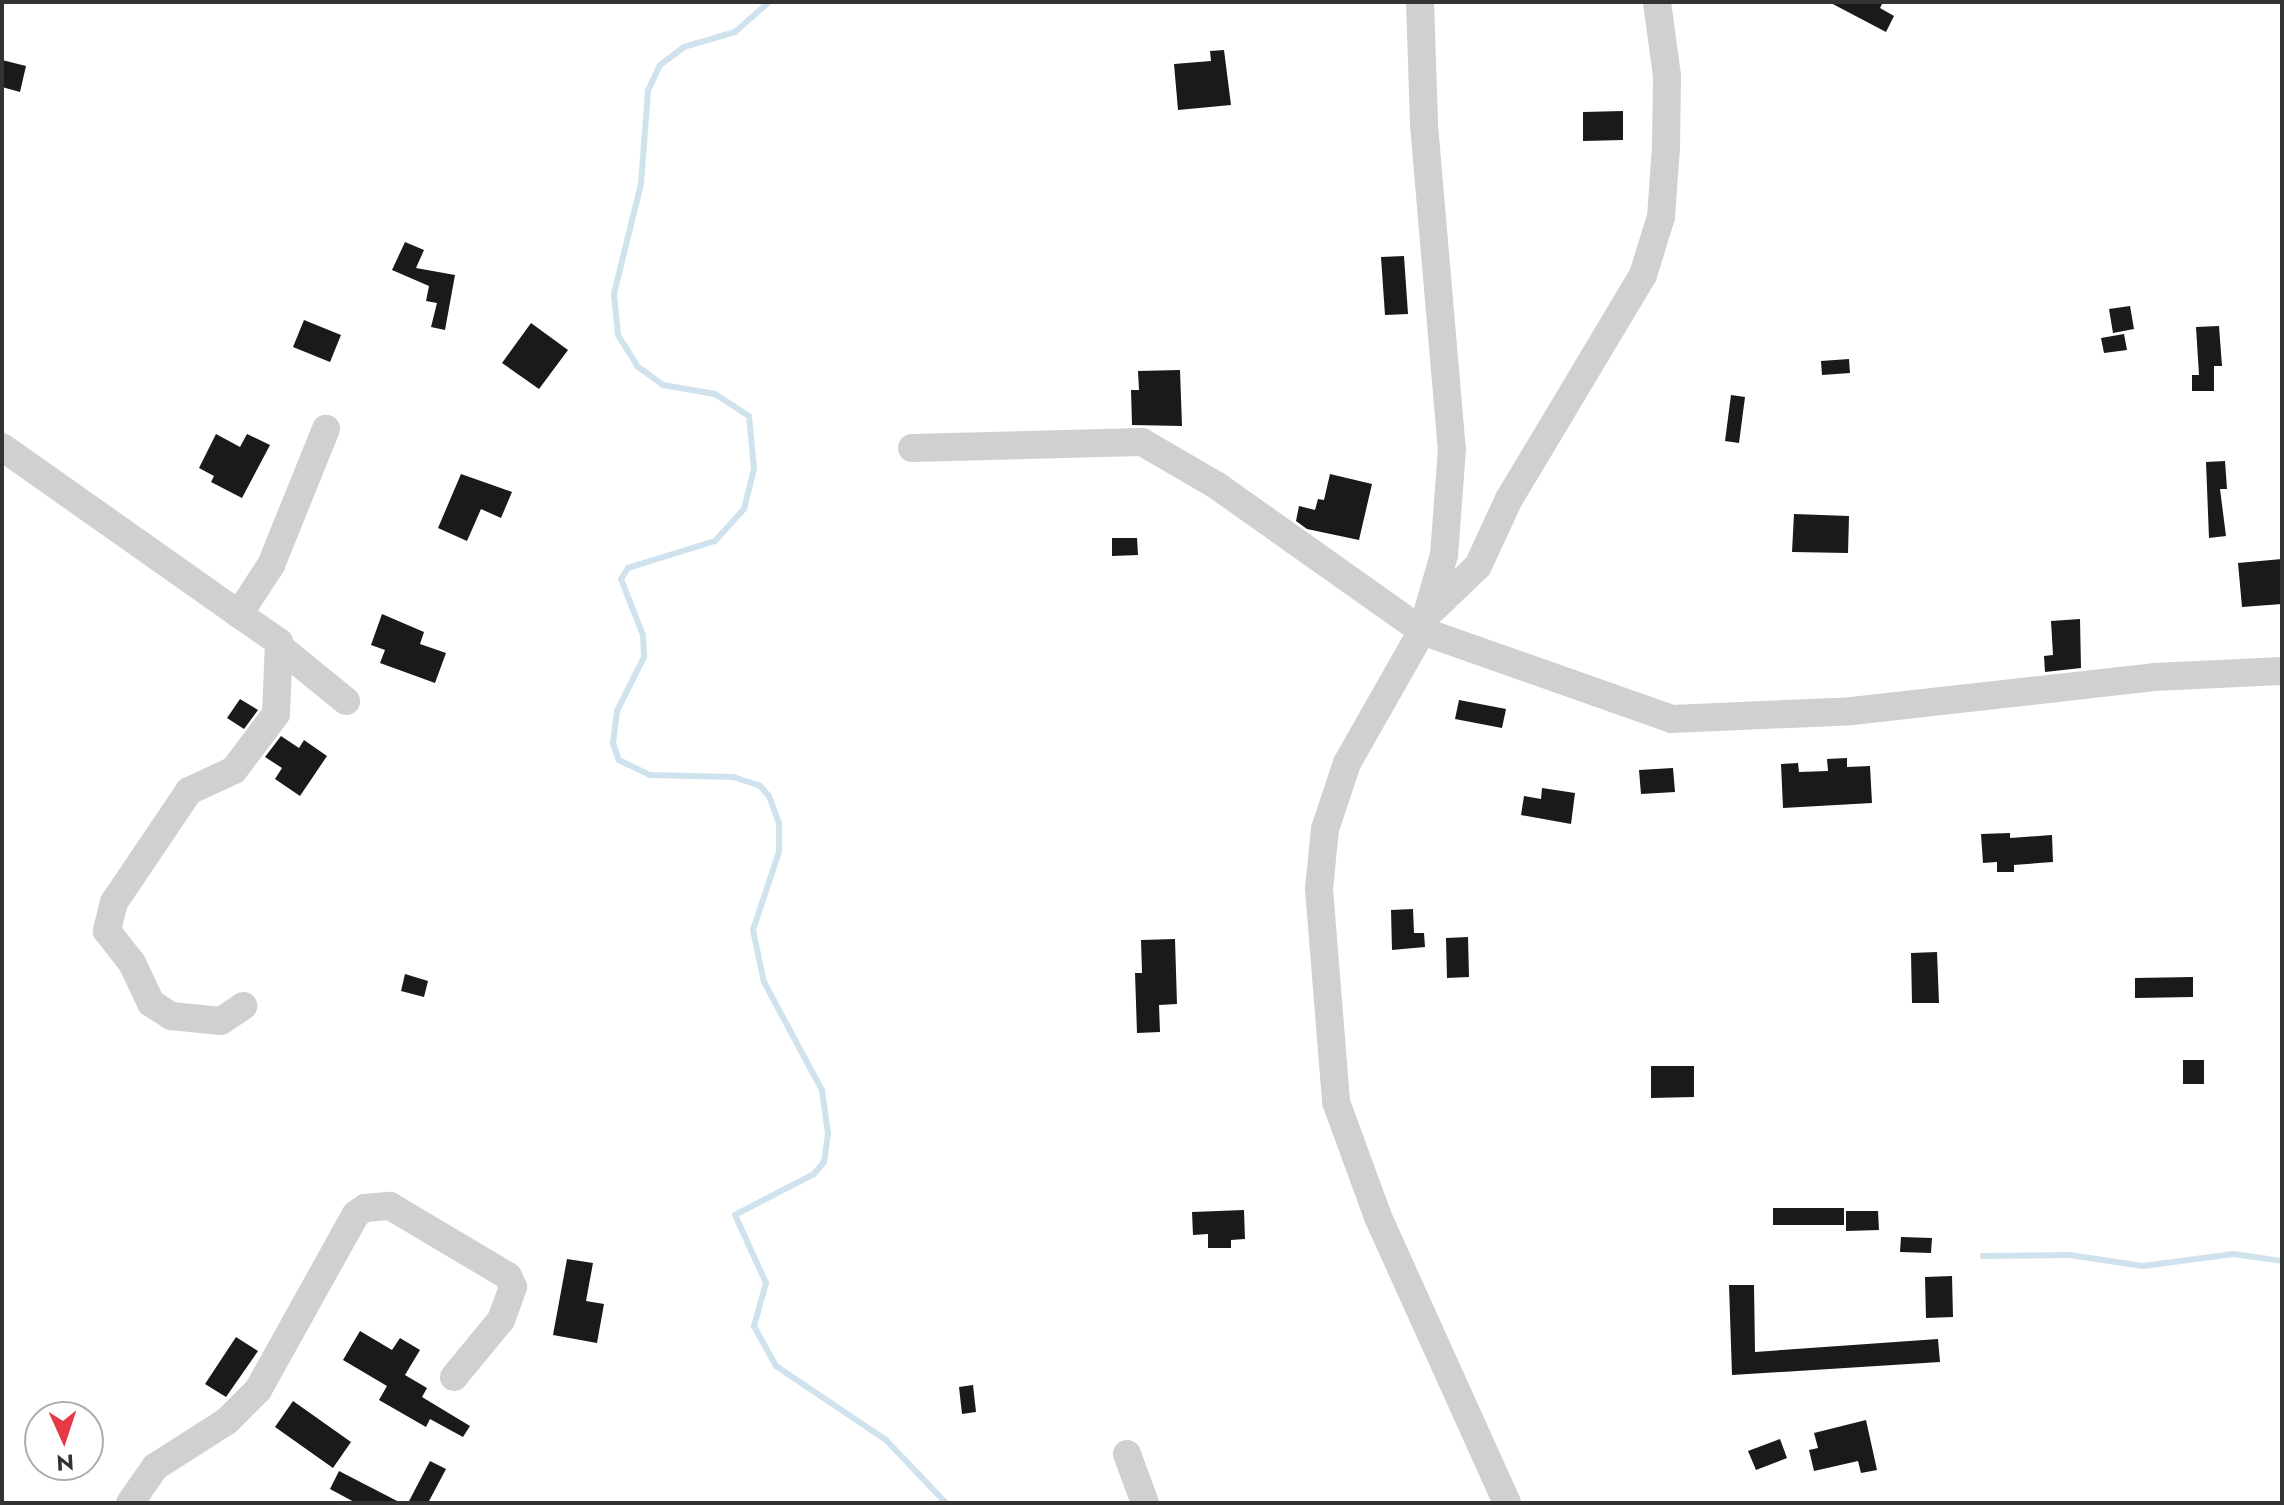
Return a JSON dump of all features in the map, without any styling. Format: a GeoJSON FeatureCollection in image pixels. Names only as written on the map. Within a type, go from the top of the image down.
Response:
{"type":"FeatureCollection","features":[{"type":"Feature","properties":{"kind":"street"},"geometry":{"type":"LineString","coordinates":[[1420,2],[1424,125],[1452,449],[1444,555],[1424,624],[1347,763],[1325,829],[1319,889],[1336,1102],[1378,1217],[1507,1503]]}},
{"type":"Feature","properties":{"kind":"street"},"geometry":{"type":"LineString","coordinates":[[1424,624],[1478,566],[1509,499],[1643,275],[1661,217],[1666,148],[1667,76],[1657,2]]}},
{"type":"Feature","properties":{"kind":"street"},"geometry":{"type":"LineString","coordinates":[[239,614],[271,565],[326,429]]}},
{"type":"Feature","properties":{"kind":"street"},"geometry":{"type":"LineString","coordinates":[[912,448],[1142,442],[1216,485],[1424,624],[1672,719],[1852,711],[2154,677],[2282,671]]}},
{"type":"Feature","properties":{"kind":"street"},"geometry":{"type":"LineString","coordinates":[[2,447],[275,637],[281,648],[346,701]]}},
{"type":"Feature","properties":{"kind":"street"},"geometry":{"type":"LineString","coordinates":[[243,1006],[221,1021],[171,1016],[151,1003],[125,952],[113,944],[108,919],[189,791],[234,770],[271,725],[278,705],[281,648]]}},
{"type":"Feature","properties":{"kind":"street"},"geometry":{"type":"LineString","coordinates":[[130,1503],[155,1467],[227,1421],[258,1390],[356,1214],[365,1208],[390,1206],[508,1276],[513,1287],[501,1320],[454,1377]]}},
{"type":"Feature","properties":{"kind":"street"},"geometry":{"type":"LineString","coordinates":[[1127,1454],[1145,1503]]}},
{"type":"Feature","properties":{"kind":"building"},"geometry":{"type":"Polygon","coordinates":[[[1829,2],[1883,2],[1880,8],[1894,16],[1886,32],[1829,2]]]}},
{"type":"Feature","properties":{"kind":"building"},"geometry":{"type":"Polygon","coordinates":[[[1224,50],[1231,105],[1178,110],[1174,64],[1211,61],[1210,51],[1224,50]]]}},
{"type":"Feature","properties":{"kind":"building"},"geometry":{"type":"Polygon","coordinates":[[[2,60],[26,66],[20,92],[2,87],[2,60]]]}},
{"type":"Feature","properties":{"kind":"building"},"geometry":{"type":"Polygon","coordinates":[[[1623,111],[1623,140],[1583,141],[1583,112],[1623,111]]]}},
{"type":"Feature","properties":{"kind":"building"},"geometry":{"type":"Polygon","coordinates":[[[405,242],[424,250],[416,268],[455,275],[445,330],[431,327],[437,303],[426,301],[429,286],[392,270],[405,242]]]}},
{"type":"Feature","properties":{"kind":"building"},"geometry":{"type":"Polygon","coordinates":[[[1404,256],[1408,314],[1385,315],[1381,257],[1404,256]]]}},
{"type":"Feature","properties":{"kind":"building"},"geometry":{"type":"Polygon","coordinates":[[[2130,306],[2134,329],[2113,333],[2109,309],[2130,306]]]}},
{"type":"Feature","properties":{"kind":"building"},"geometry":{"type":"Polygon","coordinates":[[[304,320],[341,335],[330,362],[293,347],[304,320]]]}},
{"type":"Feature","properties":{"kind":"building"},"geometry":{"type":"Polygon","coordinates":[[[531,323],[568,350],[539,389],[502,363],[531,323]]]}},
{"type":"Feature","properties":{"kind":"building"},"geometry":{"type":"Polygon","coordinates":[[[2219,326],[2222,366],[2214,366],[2214,391],[2192,391],[2192,375],[2199,375],[2196,327],[2219,326]]]}},
{"type":"Feature","properties":{"kind":"building"},"geometry":{"type":"Polygon","coordinates":[[[2124,334],[2127,350],[2104,353],[2101,338],[2124,334]]]}},
{"type":"Feature","properties":{"kind":"building"},"geometry":{"type":"Polygon","coordinates":[[[1849,359],[1850,373],[1822,375],[1821,361],[1849,359]]]}},
{"type":"Feature","properties":{"kind":"building"},"geometry":{"type":"Polygon","coordinates":[[[1180,370],[1182,426],[1132,425],[1131,390],[1139,390],[1138,371],[1180,370]]]}},
{"type":"Feature","properties":{"kind":"building"},"geometry":{"type":"Polygon","coordinates":[[[1731,395],[1745,397],[1739,443],[1725,441],[1731,395]]]}},
{"type":"Feature","properties":{"kind":"building"},"geometry":{"type":"Polygon","coordinates":[[[216,434],[240,447],[247,434],[270,445],[242,498],[211,482],[214,476],[199,468],[216,434]]]}},
{"type":"Feature","properties":{"kind":"building"},"geometry":{"type":"Polygon","coordinates":[[[2225,461],[2227,489],[2220,489],[2226,536],[2209,538],[2206,462],[2225,461]]]}},
{"type":"Feature","properties":{"kind":"building"},"geometry":{"type":"Polygon","coordinates":[[[461,474],[512,492],[501,518],[481,509],[467,541],[438,528],[461,474]]]}},
{"type":"Feature","properties":{"kind":"building"},"geometry":{"type":"Polygon","coordinates":[[[1330,474],[1372,484],[1359,540],[1307,529],[1296,521],[1299,506],[1315,510],[1318,499],[1324,500],[1330,474]]]}},
{"type":"Feature","properties":{"kind":"building"},"geometry":{"type":"Polygon","coordinates":[[[1794,514],[1849,516],[1848,553],[1792,552],[1794,514]]]}},
{"type":"Feature","properties":{"kind":"building"},"geometry":{"type":"Polygon","coordinates":[[[1112,538],[1137,538],[1138,555],[1112,556],[1112,538]]]}},
{"type":"Feature","properties":{"kind":"building"},"geometry":{"type":"Polygon","coordinates":[[[2282,559],[2282,604],[2242,607],[2238,563],[2282,559]]]}},
{"type":"Feature","properties":{"kind":"building"},"geometry":{"type":"Polygon","coordinates":[[[382,614],[424,632],[420,644],[446,653],[435,683],[380,663],[385,650],[371,645],[382,614]]]}},
{"type":"Feature","properties":{"kind":"building"},"geometry":{"type":"Polygon","coordinates":[[[2080,619],[2081,668],[2045,672],[2044,656],[2053,655],[2051,621],[2080,619]]]}},
{"type":"Feature","properties":{"kind":"building"},"geometry":{"type":"Polygon","coordinates":[[[240,699],[258,710],[244,729],[227,718],[240,699]]]}},
{"type":"Feature","properties":{"kind":"building"},"geometry":{"type":"Polygon","coordinates":[[[1459,700],[1506,709],[1502,728],[1455,719],[1459,700]]]}},
{"type":"Feature","properties":{"kind":"building"},"geometry":{"type":"Polygon","coordinates":[[[281,736],[299,748],[304,740],[327,756],[300,796],[275,779],[282,768],[265,757],[281,736]]]}},
{"type":"Feature","properties":{"kind":"building"},"geometry":{"type":"Polygon","coordinates":[[[1847,758],[1847,767],[1870,766],[1872,803],[1783,808],[1781,764],[1798,763],[1799,772],[1828,771],[1827,759],[1847,758]]]}},
{"type":"Feature","properties":{"kind":"building"},"geometry":{"type":"Polygon","coordinates":[[[1673,768],[1675,792],[1641,794],[1639,770],[1673,768]]]}},
{"type":"Feature","properties":{"kind":"building"},"geometry":{"type":"Polygon","coordinates":[[[1542,788],[1575,793],[1571,824],[1521,815],[1524,796],[1541,799],[1542,788]]]}},
{"type":"Feature","properties":{"kind":"building"},"geometry":{"type":"Polygon","coordinates":[[[2010,833],[2010,838],[2052,835],[2053,862],[2014,865],[2014,872],[1997,872],[1997,862],[1983,863],[1981,834],[2010,833]]]}},
{"type":"Feature","properties":{"kind":"building"},"geometry":{"type":"Polygon","coordinates":[[[1413,909],[1414,933],[1424,933],[1425,947],[1392,950],[1391,910],[1413,909]]]}},
{"type":"Feature","properties":{"kind":"building"},"geometry":{"type":"Polygon","coordinates":[[[1468,937],[1469,977],[1447,978],[1446,938],[1468,937]]]}},
{"type":"Feature","properties":{"kind":"building"},"geometry":{"type":"Polygon","coordinates":[[[1175,939],[1177,1004],[1159,1005],[1160,1032],[1137,1033],[1135,973],[1142,973],[1141,940],[1175,939]]]}},
{"type":"Feature","properties":{"kind":"building"},"geometry":{"type":"Polygon","coordinates":[[[1937,952],[1939,1003],[1912,1003],[1911,953],[1937,952]]]}},
{"type":"Feature","properties":{"kind":"building"},"geometry":{"type":"Polygon","coordinates":[[[405,974],[428,981],[424,997],[401,991],[405,974]]]}},
{"type":"Feature","properties":{"kind":"building"},"geometry":{"type":"Polygon","coordinates":[[[2193,977],[2193,997],[2135,998],[2135,978],[2193,977]]]}},
{"type":"Feature","properties":{"kind":"building"},"geometry":{"type":"Polygon","coordinates":[[[2183,1060],[2204,1060],[2204,1084],[2183,1084],[2183,1060]]]}},
{"type":"Feature","properties":{"kind":"building"},"geometry":{"type":"Polygon","coordinates":[[[1651,1066],[1694,1066],[1694,1097],[1651,1098],[1651,1066]]]}},
{"type":"Feature","properties":{"kind":"building"},"geometry":{"type":"Polygon","coordinates":[[[1773,1208],[1844,1208],[1844,1225],[1773,1225],[1773,1208]]]}},
{"type":"Feature","properties":{"kind":"building"},"geometry":{"type":"Polygon","coordinates":[[[1244,1210],[1245,1239],[1231,1240],[1231,1248],[1208,1248],[1208,1234],[1193,1235],[1192,1212],[1244,1210]]]}},
{"type":"Feature","properties":{"kind":"building"},"geometry":{"type":"Polygon","coordinates":[[[1846,1211],[1878,1211],[1879,1230],[1846,1231],[1846,1211]]]}},
{"type":"Feature","properties":{"kind":"building"},"geometry":{"type":"Polygon","coordinates":[[[1901,1237],[1932,1238],[1931,1253],[1900,1252],[1901,1237]]]}},
{"type":"Feature","properties":{"kind":"building"},"geometry":{"type":"Polygon","coordinates":[[[567,1259],[593,1263],[586,1301],[604,1304],[597,1343],[553,1335],[567,1259]]]}},
{"type":"Feature","properties":{"kind":"building"},"geometry":{"type":"Polygon","coordinates":[[[1952,1276],[1953,1317],[1926,1318],[1925,1277],[1952,1276]]]}},
{"type":"Feature","properties":{"kind":"building"},"geometry":{"type":"Polygon","coordinates":[[[1729,1285],[1754,1285],[1755,1352],[1938,1339],[1940,1362],[1732,1375],[1729,1285]]]}},
{"type":"Feature","properties":{"kind":"building"},"geometry":{"type":"Polygon","coordinates":[[[360,1331],[392,1350],[400,1338],[420,1350],[405,1375],[427,1388],[422,1397],[470,1426],[463,1437],[430,1419],[426,1427],[379,1400],[387,1386],[343,1360],[360,1331]]]}},
{"type":"Feature","properties":{"kind":"building"},"geometry":{"type":"Polygon","coordinates":[[[236,1337],[258,1351],[226,1397],[205,1384],[236,1337]]]}},
{"type":"Feature","properties":{"kind":"building"},"geometry":{"type":"Polygon","coordinates":[[[973,1385],[976,1412],[962,1414],[959,1387],[973,1385]]]}},
{"type":"Feature","properties":{"kind":"building"},"geometry":{"type":"Polygon","coordinates":[[[293,1401],[351,1442],[333,1468],[275,1427],[293,1401]]]}},
{"type":"Feature","properties":{"kind":"building"},"geometry":{"type":"Polygon","coordinates":[[[1866,1420],[1877,1470],[1861,1473],[1858,1461],[1814,1471],[1809,1450],[1818,1448],[1814,1433],[1866,1420]]]}},
{"type":"Feature","properties":{"kind":"building"},"geometry":{"type":"Polygon","coordinates":[[[1780,1439],[1787,1458],[1756,1470],[1748,1451],[1780,1439]]]}},
{"type":"Feature","properties":{"kind":"building"},"geometry":{"type":"Polygon","coordinates":[[[430,1461],[446,1469],[428,1503],[408,1503],[430,1461]]]}},
{"type":"Feature","properties":{"kind":"building"},"geometry":{"type":"Polygon","coordinates":[[[339,1471],[401,1503],[356,1503],[330,1489],[339,1471]]]}},
{"type":"Feature","properties":{"kind":"waterway"},"geometry":{"type":"LineString","coordinates":[[769,2],[735,32],[684,47],[660,65],[648,91],[641,184],[614,294],[618,335],[637,366],[663,385],[715,394],[749,416],[754,469],[744,509],[715,541],[628,568],[621,579],[643,635],[644,657],[617,711],[613,743],[619,760],[650,775],[733,777],[760,786],[769,796],[779,823],[779,852],[753,930],[764,982],[822,1090],[828,1134],[824,1162],[814,1174],[735,1215],[766,1283],[754,1326],[776,1366],[886,1440],[946,1503]]}},
{"type":"Feature","properties":{"kind":"waterway"},"geometry":{"type":"LineString","coordinates":[[1983,1256],[2069,1255],[2143,1266],[2233,1254],[2282,1261]]}}]}
